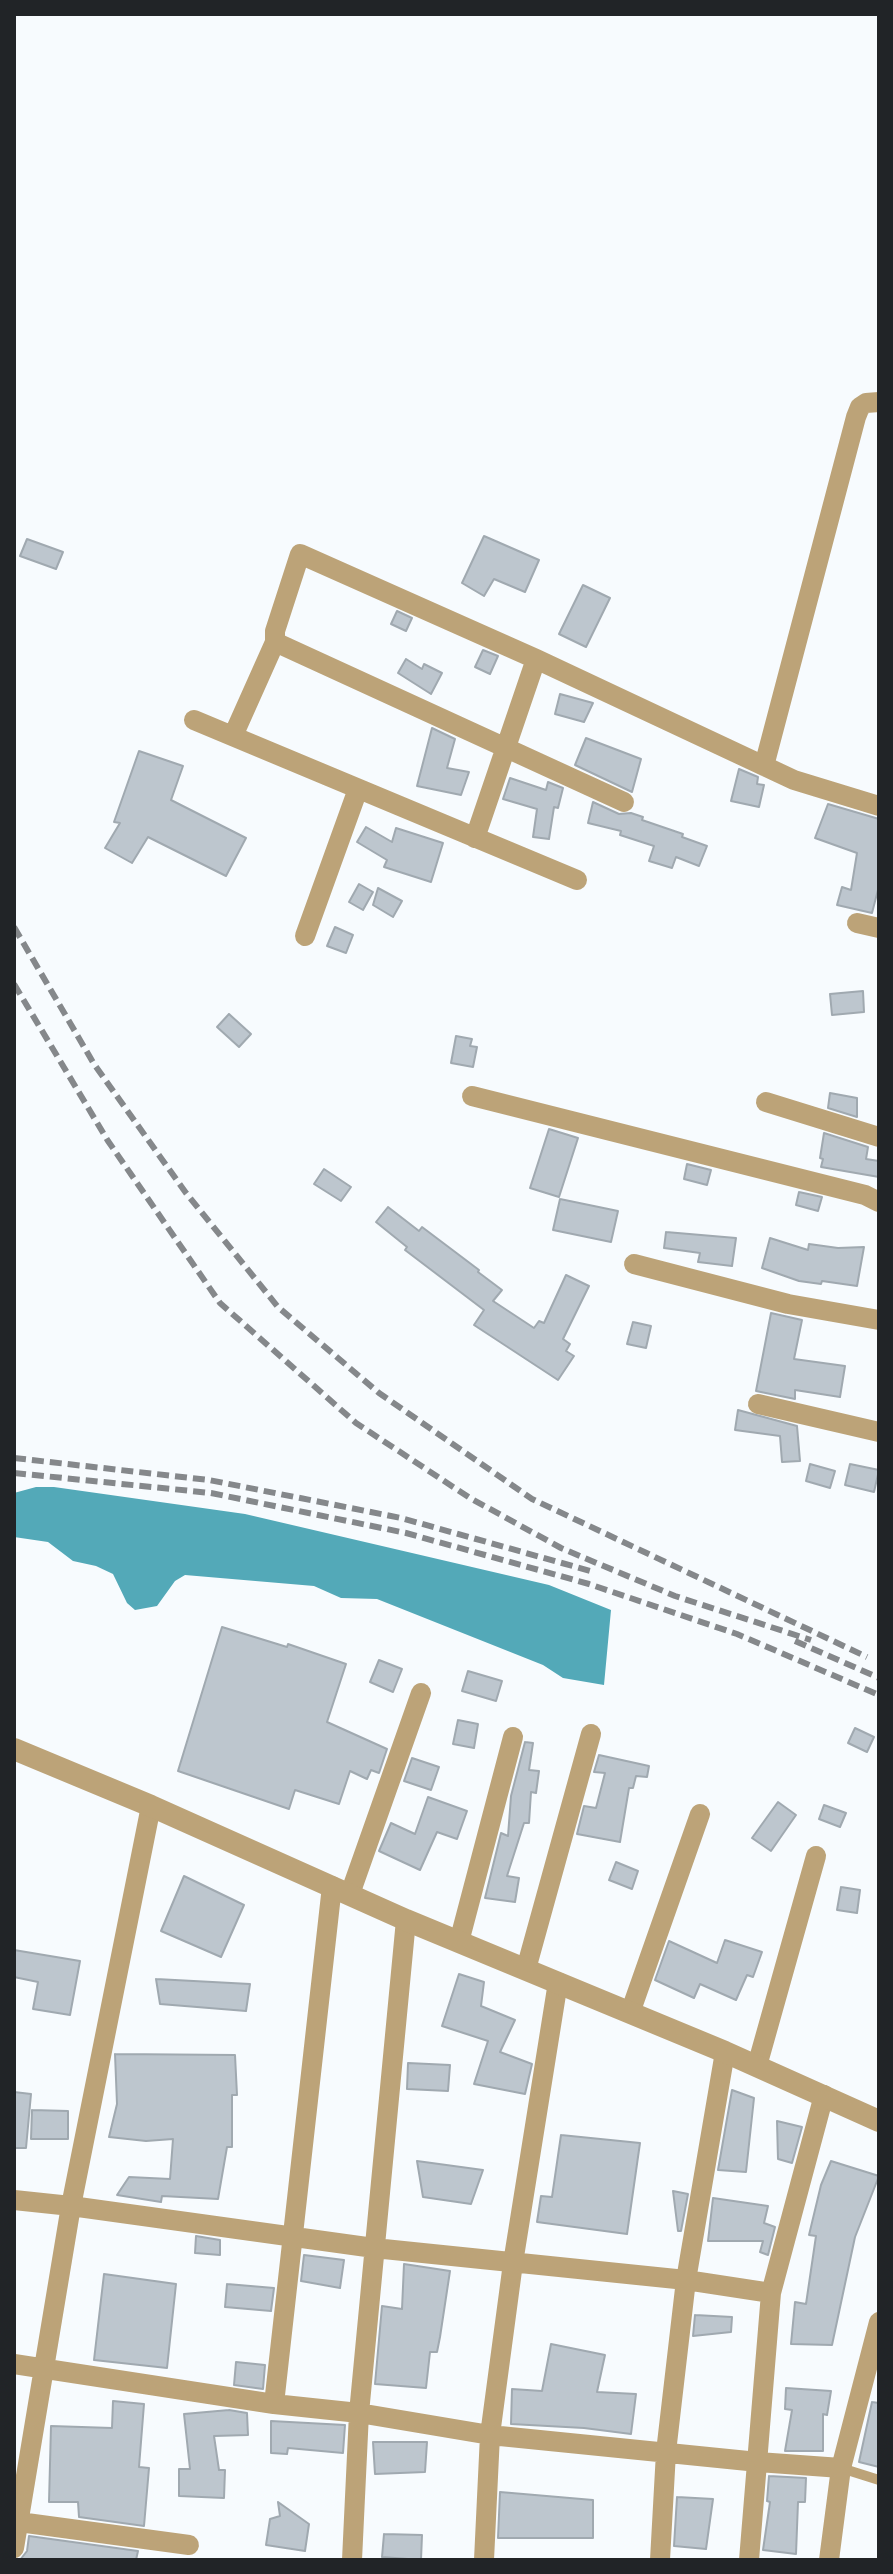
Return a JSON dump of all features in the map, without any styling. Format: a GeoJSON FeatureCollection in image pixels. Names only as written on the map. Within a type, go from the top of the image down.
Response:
{"type":"FeatureCollection","features":[{"type":"Feature","properties":{"kind":"street"},"geometry":{"type":"LineString","coordinates":[[764,766],[856,417],[860,407],[866,403],[879,402]]}},
{"type":"Feature","properties":{"kind":"street"},"geometry":{"type":"LineString","coordinates":[[233,736],[275,642],[275,631],[300,554],[536,659],[794,780],[879,806]]}},
{"type":"Feature","properties":{"kind":"street"},"geometry":{"type":"LineString","coordinates":[[275,642],[624,802]]}},
{"type":"Feature","properties":{"kind":"street"},"geometry":{"type":"LineString","coordinates":[[475,838],[536,659]]}},
{"type":"Feature","properties":{"kind":"street"},"geometry":{"type":"LineString","coordinates":[[194,720],[577,880]]}},
{"type":"Feature","properties":{"kind":"street"},"geometry":{"type":"LineString","coordinates":[[305,936],[358,789]]}},
{"type":"Feature","properties":{"kind":"street"},"geometry":{"type":"LineString","coordinates":[[857,923],[879,928]]}},
{"type":"Feature","properties":{"kind":"street"},"geometry":{"type":"LineString","coordinates":[[472,1096],[865,1195],[879,1202]]}},
{"type":"Feature","properties":{"kind":"street"},"geometry":{"type":"LineString","coordinates":[[766,1102],[879,1137]]}},
{"type":"Feature","properties":{"kind":"street"},"geometry":{"type":"LineString","coordinates":[[634,1264],[788,1304],[879,1320]]}},
{"type":"Feature","properties":{"kind":"street"},"geometry":{"type":"LineString","coordinates":[[758,1404],[879,1432]]}},
{"type":"Feature","properties":{"kind":"street"},"geometry":{"type":"LineString","coordinates":[[274,2404],[292,2235],[341,1890],[421,1693]]}},
{"type":"Feature","properties":{"kind":"street"},"geometry":{"type":"LineString","coordinates":[[526,1969],[591,1734]]}},
{"type":"Feature","properties":{"kind":"street"},"geometry":{"type":"LineString","coordinates":[[459,1942],[513,1737]]}},
{"type":"Feature","properties":{"kind":"street"},"geometry":{"type":"LineString","coordinates":[[14,1749],[151,1806],[406,1920],[725,2052],[879,2121]]}},
{"type":"Feature","properties":{"kind":"street"},"geometry":{"type":"LineString","coordinates":[[14,2548],[71,2206],[151,1806]]}},
{"type":"Feature","properties":{"kind":"street"},"geometry":{"type":"LineString","coordinates":[[630,2013],[700,1814]]}},
{"type":"Feature","properties":{"kind":"street"},"geometry":{"type":"LineString","coordinates":[[757,2066],[816,1856]]}},
{"type":"Feature","properties":{"kind":"street"},"geometry":{"type":"LineString","coordinates":[[352,2560],[359,2413],[406,1920]]}},
{"type":"Feature","properties":{"kind":"street"},"geometry":{"type":"LineString","coordinates":[[484,2560],[490,2435],[513,2263],[558,1982]]}},
{"type":"Feature","properties":{"kind":"street"},"geometry":{"type":"LineString","coordinates":[[660,2560],[666,2452],[686,2280],[725,2052]]}},
{"type":"Feature","properties":{"kind":"street"},"geometry":{"type":"LineString","coordinates":[[749,2560],[771,2293],[824,2095]]}},
{"type":"Feature","properties":{"kind":"street"},"geometry":{"type":"LineString","coordinates":[[14,2200],[374,2248],[686,2280],[771,2293]]}},
{"type":"Feature","properties":{"kind":"street"},"geometry":{"type":"LineString","coordinates":[[829,2560],[841,2468],[879,2322]]}},
{"type":"Feature","properties":{"kind":"street"},"geometry":{"type":"LineString","coordinates":[[14,2364],[274,2404],[359,2413],[490,2435],[841,2468]]}},
{"type":"Feature","properties":{"kind":"street"},"geometry":{"type":"LineString","coordinates":[[19,2522],[189,2545]]}},
{"type":"Feature","properties":{"kind":"lane"},"geometry":{"type":"LineString","coordinates":[[841,2468],[879,2480]]}},
{"type":"Feature","properties":{"kind":"water"},"geometry":{"type":"Polygon","coordinates":[[[36,1487],[245,1514],[549,1585],[611,1610],[604,1685],[563,1678],[543,1665],[377,1599],[341,1598],[314,1586],[185,1575],[175,1581],[157,1606],[135,1610],[127,1603],[113,1574],[73,1561],[48,1542],[14,1537],[14,1493],[36,1487]]]}},
{"type":"Feature","properties":{"kind":"building"},"geometry":{"type":"Polygon","coordinates":[[[484,536],[539,560],[525,592],[494,579],[484,596],[462,583],[484,536]]]}},
{"type":"Feature","properties":{"kind":"building"},"geometry":{"type":"Polygon","coordinates":[[[27,539],[63,552],[56,569],[20,556],[27,539]]]}},
{"type":"Feature","properties":{"kind":"building"},"geometry":{"type":"Polygon","coordinates":[[[583,585],[610,598],[586,647],[559,634],[583,585]]]}},
{"type":"Feature","properties":{"kind":"building"},"geometry":{"type":"Polygon","coordinates":[[[397,611],[412,618],[406,631],[391,624],[397,611]]]}},
{"type":"Feature","properties":{"kind":"building"},"geometry":{"type":"Polygon","coordinates":[[[483,650],[498,656],[490,674],[475,667],[483,650]]]}},
{"type":"Feature","properties":{"kind":"building"},"geometry":{"type":"Polygon","coordinates":[[[406,659],[422,669],[424,664],[442,673],[431,694],[398,673],[406,659]]]}},
{"type":"Feature","properties":{"kind":"building"},"geometry":{"type":"Polygon","coordinates":[[[560,694],[593,703],[584,722],[555,714],[560,694]]]}},
{"type":"Feature","properties":{"kind":"building"},"geometry":{"type":"Polygon","coordinates":[[[432,728],[455,739],[447,768],[469,772],[461,795],[417,786],[432,728]]]}},
{"type":"Feature","properties":{"kind":"building"},"geometry":{"type":"Polygon","coordinates":[[[586,738],[641,759],[632,792],[575,765],[586,738]]]}},
{"type":"Feature","properties":{"kind":"building"},"geometry":{"type":"Polygon","coordinates":[[[139,751],[183,766],[171,800],[246,838],[226,876],[148,837],[132,863],[105,848],[120,823],[114,822],[139,751]]]}},
{"type":"Feature","properties":{"kind":"building"},"geometry":{"type":"Polygon","coordinates":[[[739,769],[758,777],[757,784],[764,785],[759,807],[731,801],[739,769]]]}},
{"type":"Feature","properties":{"kind":"building"},"geometry":{"type":"Polygon","coordinates":[[[510,778],[546,790],[548,782],[563,788],[558,808],[554,807],[549,839],[533,837],[537,809],[503,799],[510,778]]]}},
{"type":"Feature","properties":{"kind":"building"},"geometry":{"type":"Polygon","coordinates":[[[593,802],[619,814],[631,813],[643,817],[642,820],[707,846],[699,866],[676,857],[672,868],[649,861],[654,846],[620,835],[621,831],[588,823],[593,802]]]}},
{"type":"Feature","properties":{"kind":"building"},"geometry":{"type":"Polygon","coordinates":[[[828,804],[879,819],[879,886],[872,913],[837,905],[842,887],[851,890],[857,853],[815,838],[828,804]]]}},
{"type":"Feature","properties":{"kind":"building"},"geometry":{"type":"Polygon","coordinates":[[[366,827],[392,842],[396,828],[443,843],[431,882],[384,867],[387,860],[357,842],[366,827]]]}},
{"type":"Feature","properties":{"kind":"building"},"geometry":{"type":"Polygon","coordinates":[[[359,884],[373,892],[363,910],[349,902],[359,884]]]}},
{"type":"Feature","properties":{"kind":"building"},"geometry":{"type":"Polygon","coordinates":[[[378,888],[402,901],[393,917],[373,905],[378,888]]]}},
{"type":"Feature","properties":{"kind":"building"},"geometry":{"type":"Polygon","coordinates":[[[335,927],[353,935],[346,953],[327,946],[335,927]]]}},
{"type":"Feature","properties":{"kind":"building"},"geometry":{"type":"Polygon","coordinates":[[[863,991],[864,1012],[832,1015],[830,994],[863,991]]]}},
{"type":"Feature","properties":{"kind":"building"},"geometry":{"type":"Polygon","coordinates":[[[229,1014],[251,1034],[239,1047],[217,1027],[229,1014]]]}},
{"type":"Feature","properties":{"kind":"building"},"geometry":{"type":"Polygon","coordinates":[[[456,1036],[472,1039],[470,1046],[477,1047],[473,1067],[451,1063],[456,1036]]]}},
{"type":"Feature","properties":{"kind":"building"},"geometry":{"type":"Polygon","coordinates":[[[830,1093],[857,1098],[857,1117],[828,1108],[830,1093]]]}},
{"type":"Feature","properties":{"kind":"building"},"geometry":{"type":"Polygon","coordinates":[[[549,1129],[578,1138],[559,1197],[530,1188],[549,1129]]]}},
{"type":"Feature","properties":{"kind":"building"},"geometry":{"type":"Polygon","coordinates":[[[824,1133],[868,1147],[866,1159],[879,1161],[879,1177],[821,1167],[824,1133]]]}},
{"type":"Feature","properties":{"kind":"building"},"geometry":{"type":"Polygon","coordinates":[[[687,1164],[711,1170],[707,1185],[684,1179],[687,1164]]]}},
{"type":"Feature","properties":{"kind":"building"},"geometry":{"type":"Polygon","coordinates":[[[324,1169],[351,1187],[341,1201],[314,1184],[324,1169]]]}},
{"type":"Feature","properties":{"kind":"building"},"geometry":{"type":"Polygon","coordinates":[[[799,1192],[822,1197],[818,1211],[796,1205],[799,1192]]]}},
{"type":"Feature","properties":{"kind":"building"},"geometry":{"type":"Polygon","coordinates":[[[560,1199],[618,1211],[611,1242],[553,1230],[560,1199]]]}},
{"type":"Feature","properties":{"kind":"building"},"geometry":{"type":"Polygon","coordinates":[[[388,1207],[419,1231],[422,1227],[479,1270],[502,1290],[493,1301],[534,1328],[539,1321],[544,1323],[566,1275],[589,1286],[563,1339],[570,1344],[566,1351],[574,1356],[558,1380],[474,1325],[484,1310],[405,1250],[407,1247],[376,1222],[388,1207]]]}},
{"type":"Feature","properties":{"kind":"building"},"geometry":{"type":"Polygon","coordinates":[[[666,1232],[736,1238],[732,1266],[698,1262],[700,1253],[664,1248],[666,1232]]]}},
{"type":"Feature","properties":{"kind":"building"},"geometry":{"type":"Polygon","coordinates":[[[770,1238],[808,1250],[809,1244],[838,1248],[864,1247],[857,1286],[799,1281],[762,1268],[770,1238]]]}},
{"type":"Feature","properties":{"kind":"building"},"geometry":{"type":"Polygon","coordinates":[[[771,1313],[802,1320],[794,1359],[845,1366],[840,1397],[795,1390],[795,1399],[756,1391],[771,1313]]]}},
{"type":"Feature","properties":{"kind":"building"},"geometry":{"type":"Polygon","coordinates":[[[633,1322],[651,1326],[646,1348],[627,1344],[633,1322]]]}},
{"type":"Feature","properties":{"kind":"building"},"geometry":{"type":"Polygon","coordinates":[[[738,1410],[797,1426],[800,1461],[782,1462],[780,1436],[735,1430],[738,1410]]]}},
{"type":"Feature","properties":{"kind":"building"},"geometry":{"type":"Polygon","coordinates":[[[810,1464],[835,1471],[830,1488],[806,1481],[810,1464]]]}},
{"type":"Feature","properties":{"kind":"building"},"geometry":{"type":"Polygon","coordinates":[[[850,1464],[879,1470],[874,1492],[845,1485],[850,1464]]]}},
{"type":"Feature","properties":{"kind":"building"},"geometry":{"type":"Polygon","coordinates":[[[222,1627],[287,1647],[288,1644],[346,1664],[327,1722],[387,1749],[379,1773],[371,1770],[367,1779],[350,1771],[339,1804],[295,1790],[289,1809],[178,1771],[222,1627]]]}},
{"type":"Feature","properties":{"kind":"building"},"geometry":{"type":"Polygon","coordinates":[[[379,1660],[402,1669],[393,1692],[370,1682],[379,1660]]]}},
{"type":"Feature","properties":{"kind":"building"},"geometry":{"type":"Polygon","coordinates":[[[468,1671],[502,1681],[496,1701],[462,1691],[468,1671]]]}},
{"type":"Feature","properties":{"kind":"building"},"geometry":{"type":"Polygon","coordinates":[[[458,1720],[478,1724],[474,1748],[453,1744],[458,1720]]]}},
{"type":"Feature","properties":{"kind":"building"},"geometry":{"type":"Polygon","coordinates":[[[855,1728],[874,1737],[867,1752],[848,1743],[855,1728]]]}},
{"type":"Feature","properties":{"kind":"building"},"geometry":{"type":"Polygon","coordinates":[[[525,1742],[533,1743],[529,1770],[539,1771],[536,1793],[531,1792],[529,1823],[524,1823],[507,1876],[519,1878],[515,1902],[485,1898],[501,1833],[508,1836],[511,1796],[525,1742]]]}},
{"type":"Feature","properties":{"kind":"building"},"geometry":{"type":"Polygon","coordinates":[[[599,1755],[649,1766],[647,1777],[636,1776],[633,1788],[629,1788],[620,1842],[577,1834],[584,1806],[596,1808],[605,1773],[594,1772],[599,1755]]]}},
{"type":"Feature","properties":{"kind":"building"},"geometry":{"type":"Polygon","coordinates":[[[412,1758],[439,1767],[431,1790],[404,1781],[412,1758]]]}},
{"type":"Feature","properties":{"kind":"building"},"geometry":{"type":"Polygon","coordinates":[[[428,1797],[467,1811],[457,1839],[437,1832],[420,1870],[379,1851],[391,1823],[415,1834],[428,1797]]]}},
{"type":"Feature","properties":{"kind":"building"},"geometry":{"type":"Polygon","coordinates":[[[778,1802],[796,1815],[771,1851],[752,1838],[778,1802]]]}},
{"type":"Feature","properties":{"kind":"building"},"geometry":{"type":"Polygon","coordinates":[[[824,1805],[846,1813],[840,1827],[819,1819],[824,1805]]]}},
{"type":"Feature","properties":{"kind":"building"},"geometry":{"type":"Polygon","coordinates":[[[616,1862],[638,1871],[632,1889],[609,1880],[616,1862]]]}},
{"type":"Feature","properties":{"kind":"building"},"geometry":{"type":"Polygon","coordinates":[[[184,1876],[244,1905],[221,1957],[161,1931],[184,1876]]]}},
{"type":"Feature","properties":{"kind":"building"},"geometry":{"type":"Polygon","coordinates":[[[841,1887],[860,1890],[857,1913],[837,1910],[841,1887]]]}},
{"type":"Feature","properties":{"kind":"building"},"geometry":{"type":"Polygon","coordinates":[[[725,1940],[762,1952],[753,1977],[747,1975],[736,2000],[700,1984],[694,1998],[655,1980],[669,1941],[717,1963],[725,1940]]]}},
{"type":"Feature","properties":{"kind":"building"},"geometry":{"type":"Polygon","coordinates":[[[14,1950],[80,1961],[70,2015],[33,2009],[38,1982],[14,1977],[14,1950]]]}},
{"type":"Feature","properties":{"kind":"building"},"geometry":{"type":"Polygon","coordinates":[[[459,1974],[484,1982],[481,2006],[515,2020],[500,2052],[532,2064],[525,2094],[474,2084],[488,2041],[442,2026],[459,1974]]]}},
{"type":"Feature","properties":{"kind":"building"},"geometry":{"type":"Polygon","coordinates":[[[156,1979],[250,1984],[246,2011],[160,2004],[156,1979]]]}},
{"type":"Feature","properties":{"kind":"building"},"geometry":{"type":"Polygon","coordinates":[[[115,2054],[235,2055],[237,2095],[232,2095],[232,2147],[227,2147],[218,2199],[162,2196],[161,2202],[117,2195],[129,2177],[170,2179],[173,2139],[146,2141],[109,2137],[117,2104],[115,2054]]]}},
{"type":"Feature","properties":{"kind":"building"},"geometry":{"type":"Polygon","coordinates":[[[408,2063],[450,2065],[448,2091],[407,2089],[408,2063]]]}},
{"type":"Feature","properties":{"kind":"building"},"geometry":{"type":"Polygon","coordinates":[[[732,2090],[754,2098],[746,2172],[718,2170],[732,2090]]]}},
{"type":"Feature","properties":{"kind":"building"},"geometry":{"type":"Polygon","coordinates":[[[14,2092],[31,2094],[26,2148],[14,2148],[14,2092]]]}},
{"type":"Feature","properties":{"kind":"building"},"geometry":{"type":"Polygon","coordinates":[[[32,2110],[68,2111],[68,2139],[31,2139],[32,2110]]]}},
{"type":"Feature","properties":{"kind":"building"},"geometry":{"type":"Polygon","coordinates":[[[777,2121],[802,2127],[792,2163],[778,2159],[777,2121]]]}},
{"type":"Feature","properties":{"kind":"building"},"geometry":{"type":"Polygon","coordinates":[[[561,2135],[640,2143],[627,2234],[537,2222],[541,2196],[552,2197],[561,2135]]]}},
{"type":"Feature","properties":{"kind":"building"},"geometry":{"type":"Polygon","coordinates":[[[417,2161],[483,2170],[471,2204],[423,2197],[417,2161]]]}},
{"type":"Feature","properties":{"kind":"building"},"geometry":{"type":"Polygon","coordinates":[[[831,2161],[879,2176],[855,2237],[832,2345],[791,2344],[795,2302],[806,2304],[816,2236],[809,2235],[821,2185],[831,2161]]]}},
{"type":"Feature","properties":{"kind":"building"},"geometry":{"type":"Polygon","coordinates":[[[673,2191],[688,2194],[681,2231],[678,2231],[673,2191]]]}},
{"type":"Feature","properties":{"kind":"building"},"geometry":{"type":"Polygon","coordinates":[[[713,2198],[768,2206],[764,2223],[775,2227],[768,2255],[760,2252],[763,2241],[708,2241],[713,2198]]]}},
{"type":"Feature","properties":{"kind":"building"},"geometry":{"type":"Polygon","coordinates":[[[196,2236],[220,2240],[220,2255],[195,2253],[196,2236]]]}},
{"type":"Feature","properties":{"kind":"building"},"geometry":{"type":"Polygon","coordinates":[[[304,2255],[344,2260],[340,2288],[301,2281],[304,2255]]]}},
{"type":"Feature","properties":{"kind":"building"},"geometry":{"type":"Polygon","coordinates":[[[404,2264],[450,2271],[437,2352],[430,2352],[426,2388],[375,2384],[382,2306],[402,2309],[404,2264]]]}},
{"type":"Feature","properties":{"kind":"building"},"geometry":{"type":"Polygon","coordinates":[[[104,2274],[176,2284],[167,2368],[94,2360],[104,2274]]]}},
{"type":"Feature","properties":{"kind":"building"},"geometry":{"type":"Polygon","coordinates":[[[227,2284],[274,2288],[271,2311],[225,2307],[227,2284]]]}},
{"type":"Feature","properties":{"kind":"building"},"geometry":{"type":"Polygon","coordinates":[[[695,2315],[732,2317],[731,2332],[693,2336],[695,2315]]]}},
{"type":"Feature","properties":{"kind":"building"},"geometry":{"type":"Polygon","coordinates":[[[551,2344],[605,2355],[597,2392],[636,2394],[631,2434],[511,2424],[512,2389],[542,2391],[551,2344]]]}},
{"type":"Feature","properties":{"kind":"building"},"geometry":{"type":"Polygon","coordinates":[[[236,2362],[265,2365],[263,2389],[234,2385],[236,2362]]]}},
{"type":"Feature","properties":{"kind":"building"},"geometry":{"type":"Polygon","coordinates":[[[786,2388],[831,2391],[827,2415],[823,2414],[823,2451],[785,2451],[792,2410],[785,2409],[786,2388]]]}},
{"type":"Feature","properties":{"kind":"building"},"geometry":{"type":"Polygon","coordinates":[[[113,2401],[144,2404],[139,2467],[149,2468],[144,2526],[79,2517],[78,2502],[49,2502],[51,2426],[112,2428],[113,2401]]]}},
{"type":"Feature","properties":{"kind":"building"},"geometry":{"type":"Polygon","coordinates":[[[872,2402],[879,2403],[879,2467],[859,2462],[872,2402]]]}},
{"type":"Feature","properties":{"kind":"building"},"geometry":{"type":"Polygon","coordinates":[[[229,2410],[247,2413],[248,2435],[214,2436],[219,2470],[225,2470],[224,2498],[179,2496],[179,2469],[190,2469],[184,2414],[229,2410]]]}},
{"type":"Feature","properties":{"kind":"building"},"geometry":{"type":"Polygon","coordinates":[[[271,2421],[345,2425],[343,2453],[288,2448],[287,2454],[271,2453],[271,2421]]]}},
{"type":"Feature","properties":{"kind":"building"},"geometry":{"type":"Polygon","coordinates":[[[373,2442],[427,2442],[425,2472],[375,2474],[373,2442]]]}},
{"type":"Feature","properties":{"kind":"building"},"geometry":{"type":"Polygon","coordinates":[[[769,2476],[806,2478],[805,2502],[798,2502],[796,2554],[763,2550],[770,2502],[767,2501],[769,2476]]]}},
{"type":"Feature","properties":{"kind":"building"},"geometry":{"type":"Polygon","coordinates":[[[500,2492],[593,2500],[593,2538],[498,2538],[500,2492]]]}},
{"type":"Feature","properties":{"kind":"building"},"geometry":{"type":"Polygon","coordinates":[[[677,2497],[713,2499],[706,2549],[674,2546],[677,2497]]]}},
{"type":"Feature","properties":{"kind":"building"},"geometry":{"type":"Polygon","coordinates":[[[278,2502],[309,2524],[305,2551],[266,2545],[270,2519],[280,2516],[278,2502]]]}},
{"type":"Feature","properties":{"kind":"building"},"geometry":{"type":"Polygon","coordinates":[[[384,2534],[422,2535],[421,2560],[382,2557],[384,2534]]]}},
{"type":"Feature","properties":{"kind":"building"},"geometry":{"type":"Polygon","coordinates":[[[29,2536],[138,2551],[136,2560],[20,2560],[27,2551],[29,2536]]]}},
{"type":"Feature","properties":{"kind":"railway"},"geometry":{"type":"LineString","coordinates":[[14,927],[94,1064],[186,1193],[278,1307],[379,1393],[532,1499],[867,1657]]}},
{"type":"Feature","properties":{"kind":"railway"},"geometry":{"type":"LineString","coordinates":[[14,984],[108,1141],[220,1303],[356,1423],[470,1498],[561,1548],[675,1596],[811,1640]]}},
{"type":"Feature","properties":{"kind":"railway"},"geometry":{"type":"LineString","coordinates":[[14,1458],[209,1480],[401,1518],[594,1572]]}},
{"type":"Feature","properties":{"kind":"railway"},"geometry":{"type":"LineString","coordinates":[[14,1473],[211,1493],[406,1533],[589,1584],[737,1634],[879,1695]]}},
{"type":"Feature","properties":{"kind":"railway"},"geometry":{"type":"LineString","coordinates":[[795,1641],[879,1678]]}}]}
